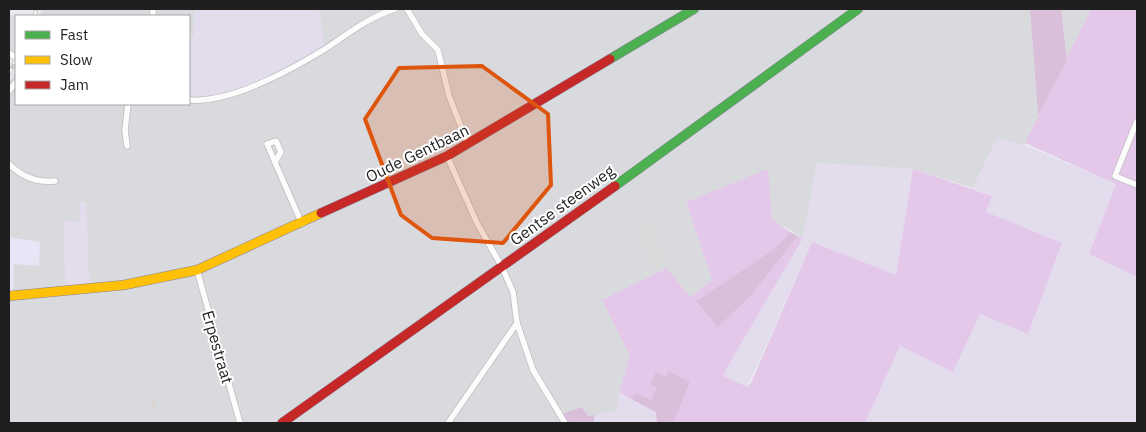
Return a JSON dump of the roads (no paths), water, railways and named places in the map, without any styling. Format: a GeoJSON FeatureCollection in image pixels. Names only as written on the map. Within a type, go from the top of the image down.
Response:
{"type":"FeatureCollection","features":[{"type":"Feature","properties":{"kind":"street"},"geometry":{"type":"LineString","coordinates":[[190,100],[218,98],[301,64],[371,18],[395,9]]}},
{"type":"Feature","properties":{"kind":"street"},"geometry":{"type":"LineString","coordinates":[[407,9],[422,34],[438,50],[450,96],[468,144]]}},
{"type":"Feature","properties":{"kind":"street","name":"Oude Gentbaan"},"geometry":{"type":"LineString","coordinates":[[9,296],[134,282],[197,270],[302,224],[447,156],[694,9]]}},
{"type":"Feature","properties":{"kind":"street","name":"Gentse steenweg"},"geometry":{"type":"LineString","coordinates":[[282,423],[502,267],[858,9]]}},
{"type":"Feature","properties":{"kind":"street"},"geometry":{"type":"LineString","coordinates":[[127,146],[125,130],[128,105]]}},
{"type":"Feature","properties":{"kind":"street"},"geometry":{"type":"LineString","coordinates":[[1137,121],[1115,176],[1137,185]]}},
{"type":"Feature","properties":{"kind":"street"},"geometry":{"type":"LineString","coordinates":[[447,156],[477,223],[502,267],[513,292],[517,323],[533,370],[565,423]]}},
{"type":"Feature","properties":{"kind":"street"},"geometry":{"type":"LineString","coordinates":[[275,162],[302,224]]}},
{"type":"Feature","properties":{"kind":"street"},"geometry":{"type":"LineString","coordinates":[[9,164],[24,177],[44,182],[55,181]]}},
{"type":"Feature","properties":{"kind":"street","name":"Erpestraat"},"geometry":{"type":"LineString","coordinates":[[197,270],[240,423]]}},
{"type":"Feature","properties":{"kind":"street"},"geometry":{"type":"LineString","coordinates":[[448,423],[517,323]]}},
{"type":"Feature","properties":{"kind":"waterway"},"geometry":{"type":"LineString","coordinates":[[153,407],[155,402]]}},
{"type":"Feature","properties":{"kind":"railway"},"geometry":{"type":"LineString","coordinates":[[34,15],[37,9]]}},
{"type":"Feature","properties":{"kind":"railway"},"geometry":{"type":"LineString","coordinates":[[9,74],[15,61]]}}]}
